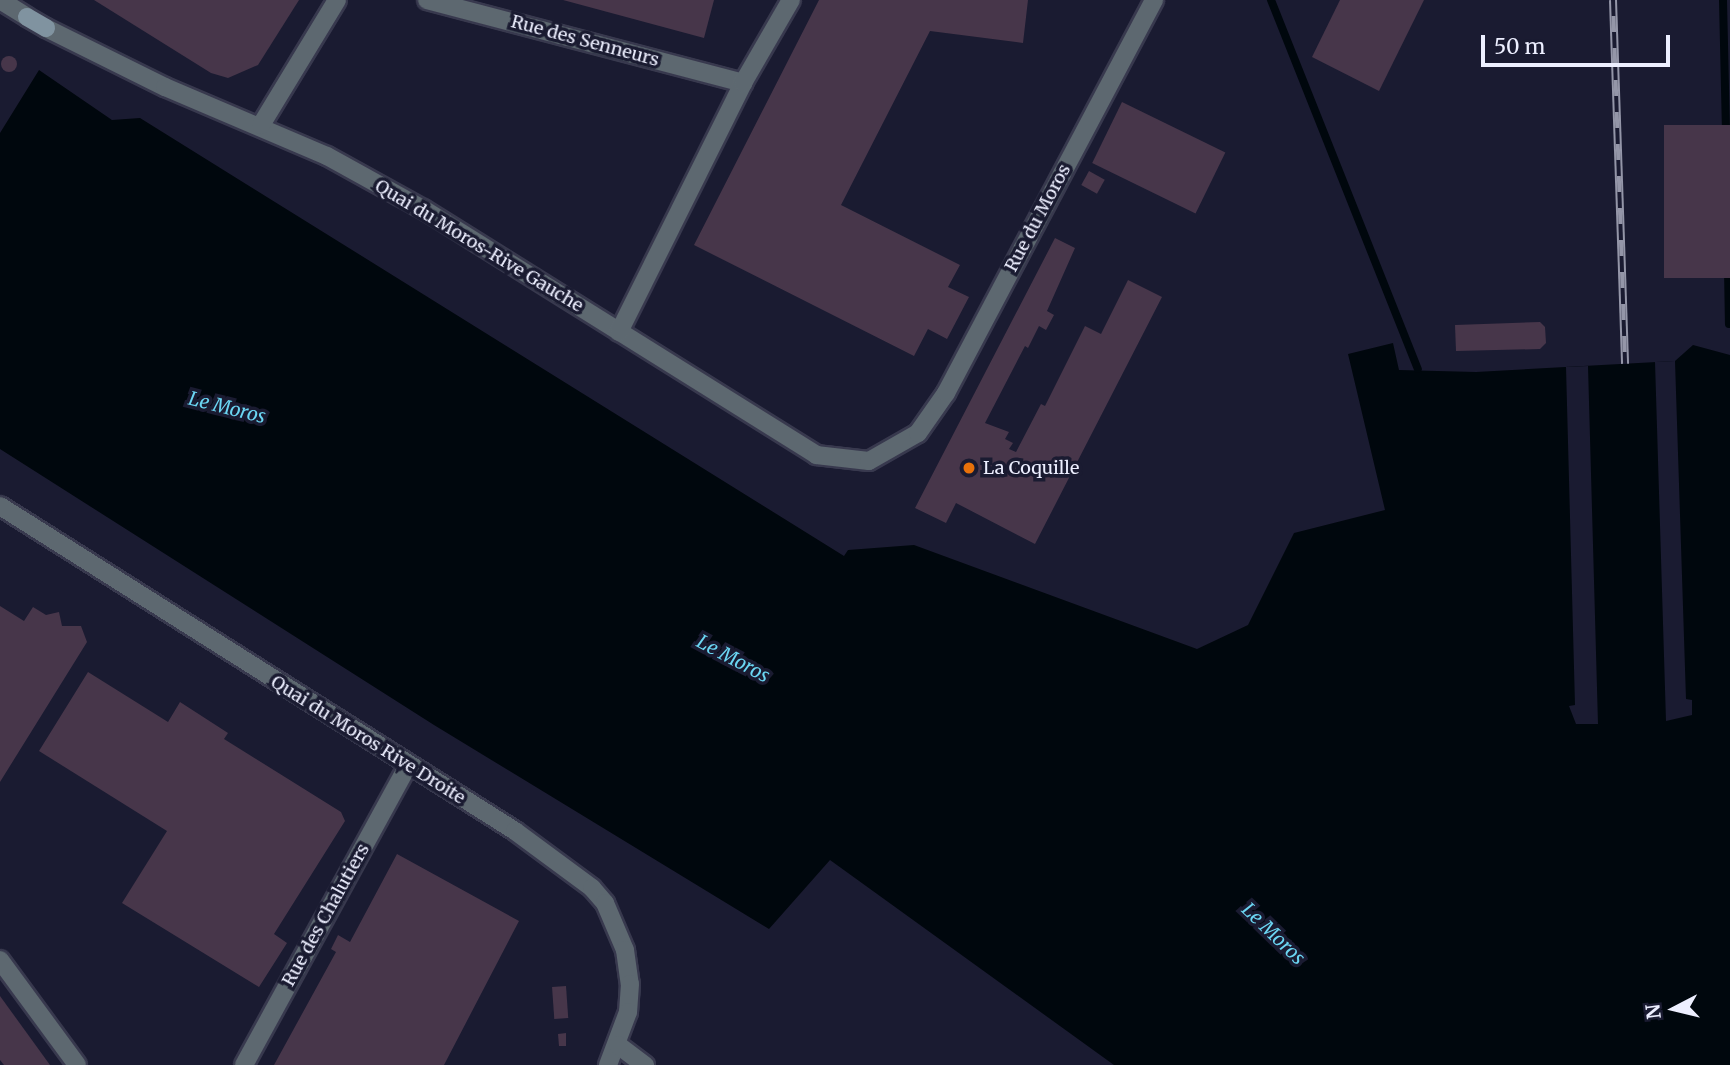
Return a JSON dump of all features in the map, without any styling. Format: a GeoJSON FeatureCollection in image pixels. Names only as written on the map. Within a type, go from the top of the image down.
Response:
{"type":"FeatureCollection","features":[{"type":"Feature","properties":{"kind":"street","name":"Quai du Moros-Rive Gauche"},"geometry":{"type":"LineString","coordinates":[[0,0],[46,28],[165,87],[261,125],[423,209],[816,455],[869,461],[918,433]]}},
{"type":"Feature","properties":{"kind":"street"},"geometry":{"type":"LineString","coordinates":[[261,125],[337,0]]}},
{"type":"Feature","properties":{"kind":"street","name":"Rue des Senneurs"},"geometry":{"type":"LineString","coordinates":[[428,0],[743,83]]}},
{"type":"Feature","properties":{"kind":"street"},"geometry":{"type":"LineString","coordinates":[[619,332],[743,83],[791,0]]}},
{"type":"Feature","properties":{"kind":"street","name":"Rue du Moros"},"geometry":{"type":"LineString","coordinates":[[918,433],[946,393],[1154,0]]}},
{"type":"Feature","properties":{"kind":"street","name":"Quai du Moros Rive Droite"},"geometry":{"type":"LineString","coordinates":[[0,506],[546,851],[605,903],[625,950],[630,984],[618,1045],[608,1065]]}},
{"type":"Feature","properties":{"kind":"street","name":"Rue des Chalutiers"},"geometry":{"type":"LineString","coordinates":[[244,1065],[408,766]]}},
{"type":"Feature","properties":{"kind":"street"},"geometry":{"type":"LineString","coordinates":[[0,960],[76,1065]]}},
{"type":"Feature","properties":{"kind":"street"},"geometry":{"type":"LineString","coordinates":[[618,1045],[645,1065]]}},
{"type":"Feature","properties":{"kind":"water","name":"Le Moros"},"geometry":{"type":"Polygon","coordinates":[[[39,70],[112,120],[140,118],[844,556],[848,550],[914,545],[1197,649],[1248,625],[1294,533],[1385,510],[1348,354],[1393,343],[1399,370],[1476,372],[1675,361],[1693,345],[1730,355],[1730,1065],[1114,1065],[830,860],[769,929],[434,725],[0,449],[0,133],[39,70]]]}},
{"type":"Feature","properties":{"kind":"pier"},"geometry":{"type":"Polygon","coordinates":[[[1675,361],[1686,699],[1692,700],[1692,715],[1666,721],[1655,362],[1675,361]]]}},
{"type":"Feature","properties":{"kind":"pier"},"geometry":{"type":"Polygon","coordinates":[[[1588,366],[1598,724],[1576,724],[1569,706],[1575,705],[1566,367],[1588,366]]]}},
{"type":"Feature","properties":{"kind":"building"},"geometry":{"type":"Polygon","coordinates":[[[94,0],[299,0],[258,65],[228,78],[211,73],[94,0]]]}},
{"type":"Feature","properties":{"kind":"building"},"geometry":{"type":"Polygon","coordinates":[[[563,0],[714,0],[704,38],[563,0]]]}},
{"type":"Feature","properties":{"kind":"building"},"geometry":{"type":"Polygon","coordinates":[[[819,0],[1028,0],[1023,43],[930,31],[841,205],[960,265],[948,287],[969,297],[947,339],[928,329],[914,356],[694,245],[819,0]]]}},
{"type":"Feature","properties":{"kind":"building"},"geometry":{"type":"Polygon","coordinates":[[[1340,0],[1424,0],[1379,91],[1312,57],[1340,0]]]}},
{"type":"Feature","properties":{"kind":"building"},"geometry":{"type":"Polygon","coordinates":[[[6,56],[12,56],[17,64],[15,70],[6,72],[1,67],[1,61],[6,56]]]}},
{"type":"Feature","properties":{"kind":"building"},"geometry":{"type":"Polygon","coordinates":[[[1122,102],[1225,152],[1196,214],[1092,163],[1122,102]]]}},
{"type":"Feature","properties":{"kind":"building"},"geometry":{"type":"Polygon","coordinates":[[[1664,125],[1730,125],[1730,278],[1664,278],[1664,125]]]}},
{"type":"Feature","properties":{"kind":"building"},"geometry":{"type":"Polygon","coordinates":[[[1089,171],[1105,180],[1097,194],[1081,185],[1089,171]]]}},
{"type":"Feature","properties":{"kind":"building"},"geometry":{"type":"Polygon","coordinates":[[[1055,238],[1075,248],[1047,311],[1054,315],[1046,330],[1039,326],[1028,348],[1025,346],[985,423],[1009,432],[1005,439],[1013,443],[1009,449],[1016,452],[1041,404],[1045,406],[1085,326],[1101,334],[1128,280],[1162,297],[1035,544],[956,503],[946,523],[915,508],[1055,238]]]}},
{"type":"Feature","properties":{"kind":"building"},"geometry":{"type":"Polygon","coordinates":[[[1540,322],[1545,327],[1546,343],[1540,349],[1456,351],[1455,325],[1540,322]]]}},
{"type":"Feature","properties":{"kind":"building"},"geometry":{"type":"Polygon","coordinates":[[[0,606],[24,621],[33,607],[46,615],[59,612],[62,626],[81,626],[87,642],[0,782],[0,606]]]}},
{"type":"Feature","properties":{"kind":"building"},"geometry":{"type":"Polygon","coordinates":[[[88,672],[168,722],[180,702],[228,733],[224,739],[341,812],[345,821],[274,934],[287,943],[259,987],[122,903],[167,831],[39,751],[88,672]]]}},
{"type":"Feature","properties":{"kind":"building"},"geometry":{"type":"Polygon","coordinates":[[[397,854],[519,921],[444,1065],[274,1065],[336,952],[331,949],[338,935],[350,942],[397,854]]]}},
{"type":"Feature","properties":{"kind":"building"},"geometry":{"type":"Polygon","coordinates":[[[566,986],[568,1018],[554,1019],[552,987],[566,986]]]}},
{"type":"Feature","properties":{"kind":"building"},"geometry":{"type":"Polygon","coordinates":[[[0,996],[50,1065],[4,1065],[0,1060],[0,996]]]}},
{"type":"Feature","properties":{"kind":"building"},"geometry":{"type":"Polygon","coordinates":[[[566,1033],[566,1046],[559,1046],[558,1034],[566,1033]]]}},
{"type":"Feature","properties":{"kind":"waterway"},"geometry":{"type":"LineString","coordinates":[[1271,0],[1418,369]]}},
{"type":"Feature","properties":{"kind":"waterway"},"geometry":{"type":"LineString","coordinates":[[1723,0],[1726,133]]}},
{"type":"Feature","properties":{"kind":"waterway"},"geometry":{"type":"LineString","coordinates":[[1728,269],[1729,324]]}},
{"type":"Feature","properties":{"kind":"railway"},"geometry":{"type":"LineString","coordinates":[[1613,0],[1625,364]]}},
{"type":"Feature","properties":{"kind":"place","name":"La Coquille"},"geometry":{"type":"Point","coordinates":[969,468]}}]}
